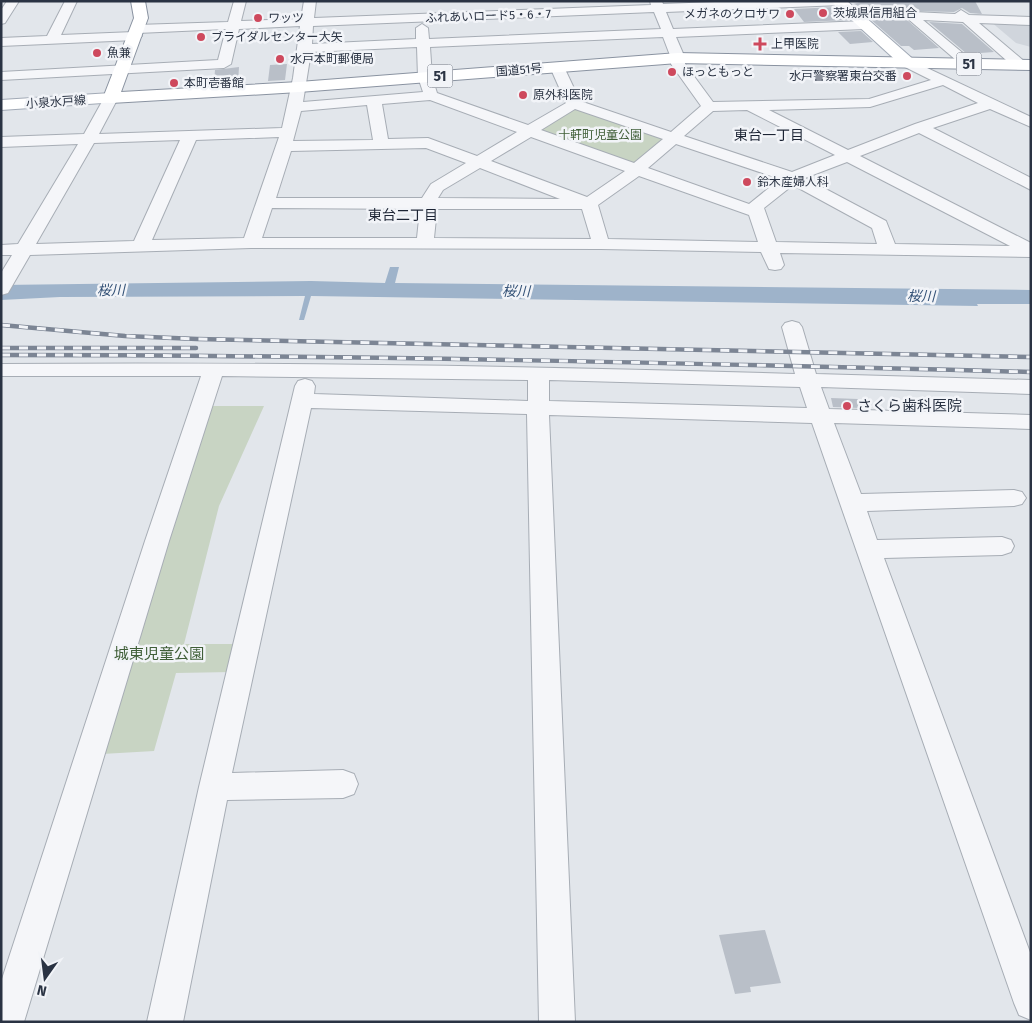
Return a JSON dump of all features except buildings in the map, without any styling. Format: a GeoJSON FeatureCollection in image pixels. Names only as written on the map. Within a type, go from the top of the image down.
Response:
{"type":"FeatureCollection","features":[{"type":"Feature","properties":{"kind":"main road"},"geometry":{"type":"LineString","coordinates":[[111,98],[141,18],[138,1]]}},
{"type":"Feature","properties":{"kind":"main road"},"geometry":{"type":"LineString","coordinates":[[839,2],[908,63]]}},
{"type":"Feature","properties":{"kind":"main road","name":"国道51号"},"geometry":{"type":"LineString","coordinates":[[111,98],[299,87],[678,58],[1025,65]]}},
{"type":"Feature","properties":{"kind":"main road","name":"小泉水戸線"},"geometry":{"type":"LineString","coordinates":[[1,105],[111,98]]}},
{"type":"Feature","properties":{"kind":"street"},"geometry":{"type":"LineString","coordinates":[[1,20],[13,1]]}},
{"type":"Feature","properties":{"kind":"street"},"geometry":{"type":"LineString","coordinates":[[52,40],[71,1]]}},
{"type":"Feature","properties":{"kind":"street"},"geometry":{"type":"LineString","coordinates":[[1,76],[224,64],[240,1]]}},
{"type":"Feature","properties":{"kind":"street"},"geometry":{"type":"LineString","coordinates":[[251,243],[286,139],[299,87],[310,1]]}},
{"type":"Feature","properties":{"kind":"street"},"geometry":{"type":"LineString","coordinates":[[483,1],[485,16]]}},
{"type":"Feature","properties":{"kind":"street"},"geometry":{"type":"LineString","coordinates":[[951,1],[963,18],[1025,65]]}},
{"type":"Feature","properties":{"kind":"street","name":"ふれあいロード5・6・7"},"geometry":{"type":"LineString","coordinates":[[1,42],[234,26],[485,16],[658,5],[839,2]]}},
{"type":"Feature","properties":{"kind":"street"},"geometry":{"type":"LineString","coordinates":[[658,5],[678,58],[678,64],[709,107]]}},
{"type":"Feature","properties":{"kind":"street"},"geometry":{"type":"LineString","coordinates":[[969,64],[913,18],[914,16],[1031,21]]}},
{"type":"Feature","properties":{"kind":"street"},"geometry":{"type":"LineString","coordinates":[[421,19],[425,77],[431,96]]}},
{"type":"Feature","properties":{"kind":"street"},"geometry":{"type":"LineString","coordinates":[[303,48],[864,25]]}},
{"type":"Feature","properties":{"kind":"street"},"geometry":{"type":"LineString","coordinates":[[908,63],[1031,123]]}},
{"type":"Feature","properties":{"kind":"street"},"geometry":{"type":"LineString","coordinates":[[557,67],[574,104],[792,178],[880,226],[888,250]]}},
{"type":"Feature","properties":{"kind":"street"},"geometry":{"type":"LineString","coordinates":[[266,203],[589,204],[636,170],[709,107],[870,103],[942,81]]}},
{"type":"Feature","properties":{"kind":"street"},"geometry":{"type":"LineString","coordinates":[[294,106],[431,96],[756,212]]}},
{"type":"Feature","properties":{"kind":"street"},"geometry":{"type":"LineString","coordinates":[[1,289],[111,98]]}},
{"type":"Feature","properties":{"kind":"street"},"geometry":{"type":"LineString","coordinates":[[374,101],[381,144]]}},
{"type":"Feature","properties":{"kind":"street"},"geometry":{"type":"LineString","coordinates":[[425,244],[428,200],[437,187],[574,104]]}},
{"type":"Feature","properties":{"kind":"street"},"geometry":{"type":"LineString","coordinates":[[775,264],[756,212],[756,206],[792,178],[920,127],[989,104]]}},
{"type":"Feature","properties":{"kind":"street"},"geometry":{"type":"LineString","coordinates":[[752,107],[1031,251]]}},
{"type":"Feature","properties":{"kind":"street"},"geometry":{"type":"LineString","coordinates":[[920,127],[1031,186]]}},
{"type":"Feature","properties":{"kind":"street"},"geometry":{"type":"LineString","coordinates":[[142,246],[190,136]]}},
{"type":"Feature","properties":{"kind":"street"},"geometry":{"type":"LineString","coordinates":[[3,145],[89,138],[190,136],[381,144],[428,143],[589,204]]}},
{"type":"Feature","properties":{"kind":"street"},"geometry":{"type":"LineString","coordinates":[[589,204],[601,244]]}},
{"type":"Feature","properties":{"kind":"street"},"geometry":{"type":"LineString","coordinates":[[1,250],[22,255],[142,246],[251,243],[601,244],[1031,251]]}},
{"type":"Feature","properties":{"kind":"street"},"geometry":{"type":"LineString","coordinates":[[792,327],[852,503],[1031,1003]]}},
{"type":"Feature","properties":{"kind":"street"},"geometry":{"type":"LineString","coordinates":[[6,1022],[157,541],[214,369]]}},
{"type":"Feature","properties":{"kind":"street"},"geometry":{"type":"LineString","coordinates":[[1,370],[308,369],[539,373],[1031,387]]}},
{"type":"Feature","properties":{"kind":"street"},"geometry":{"type":"LineString","coordinates":[[165,1022],[214,787],[308,369]]}},
{"type":"Feature","properties":{"kind":"street"},"geometry":{"type":"LineString","coordinates":[[539,373],[538,408],[557,1022]]}},
{"type":"Feature","properties":{"kind":"street"},"geometry":{"type":"LineString","coordinates":[[302,401],[1031,422]]}},
{"type":"Feature","properties":{"kind":"street"},"geometry":{"type":"LineString","coordinates":[[852,503],[1014,498]]}},
{"type":"Feature","properties":{"kind":"street"},"geometry":{"type":"LineString","coordinates":[[869,549],[1002,546]]}},
{"type":"Feature","properties":{"kind":"street"},"geometry":{"type":"LineString","coordinates":[[214,787],[343,784]]}},
{"type":"Feature","properties":{"kind":"shaded area"},"geometry":{"type":"Polygon","coordinates":[[[990,21],[1031,22],[1031,47],[1016,43],[990,21]]]}},
{"type":"Feature","properties":{"kind":"green space","name":"十軒町児童公園"},"geometry":{"type":"Polygon","coordinates":[[[579,109],[664,138],[665,140],[638,164],[633,164],[536,132],[573,110],[579,109]]]}},
{"type":"Feature","properties":{"kind":"green space","name":"城東児童公園"},"geometry":{"type":"Polygon","coordinates":[[[209,406],[264,406],[219,506],[184,644],[240,644],[232,672],[176,673],[154,751],[102,754],[209,406]]]}},
{"type":"Feature","properties":{"kind":"water","name":"桜川"},"geometry":{"type":"Polygon","coordinates":[[[390,267],[399,267],[395,283],[1031,290],[1031,304],[977,304],[978,306],[311,296],[304,320],[299,320],[305,296],[60,297],[1,300],[1,285],[311,281],[385,283],[390,267]]]}},
{"type":"Feature","properties":{"kind":"railway"},"geometry":{"type":"LineString","coordinates":[[1,325],[125,336],[197,339],[1031,357]]}},
{"type":"Feature","properties":{"kind":"railway"},"geometry":{"type":"LineString","coordinates":[[1,348],[196,348]]}},
{"type":"Feature","properties":{"kind":"railway"},"geometry":{"type":"LineString","coordinates":[[1,355],[516,360],[1031,372]]}},
{"type":"Feature","properties":{"kind":"place","name":"茨城県信用組合"},"geometry":{"type":"Point","coordinates":[823,13]}},
{"type":"Feature","properties":{"kind":"place","name":"メガネのクロサワ"},"geometry":{"type":"Point","coordinates":[790,14]}},
{"type":"Feature","properties":{"kind":"place","name":"ワッツ"},"geometry":{"type":"Point","coordinates":[258,18]}},
{"type":"Feature","properties":{"kind":"place","name":"ブライダルセンター大矢"},"geometry":{"type":"Point","coordinates":[201,37]}},
{"type":"Feature","properties":{"kind":"place","name":"上甲医院"},"geometry":{"type":"Point","coordinates":[760,44]}},
{"type":"Feature","properties":{"kind":"place","name":"魚兼"},"geometry":{"type":"Point","coordinates":[97,53]}},
{"type":"Feature","properties":{"kind":"place","name":"水戸本町郵便局"},"geometry":{"type":"Point","coordinates":[280,59]}},
{"type":"Feature","properties":{"kind":"place","name":"ほっともっと"},"geometry":{"type":"Point","coordinates":[672,72]}},
{"type":"Feature","properties":{"kind":"place","name":"水戸警察署東台交番"},"geometry":{"type":"Point","coordinates":[907,76]}},
{"type":"Feature","properties":{"kind":"place","name":"本町壱番館"},"geometry":{"type":"Point","coordinates":[174,83]}},
{"type":"Feature","properties":{"kind":"place","name":"原外科医院"},"geometry":{"type":"Point","coordinates":[523,95]}},
{"type":"Feature","properties":{"kind":"place","name":"鈴木産婦人科"},"geometry":{"type":"Point","coordinates":[747,182]}},
{"type":"Feature","properties":{"kind":"place","name":"さくら歯科医院"},"geometry":{"type":"Point","coordinates":[847,406]}},
{"type":"Feature","properties":{"kind":"district","name":"東台一丁目"},"geometry":{"type":"Point","coordinates":[769,135]}},
{"type":"Feature","properties":{"kind":"district","name":"東台二丁目"},"geometry":{"type":"Point","coordinates":[403,215]}}]}
